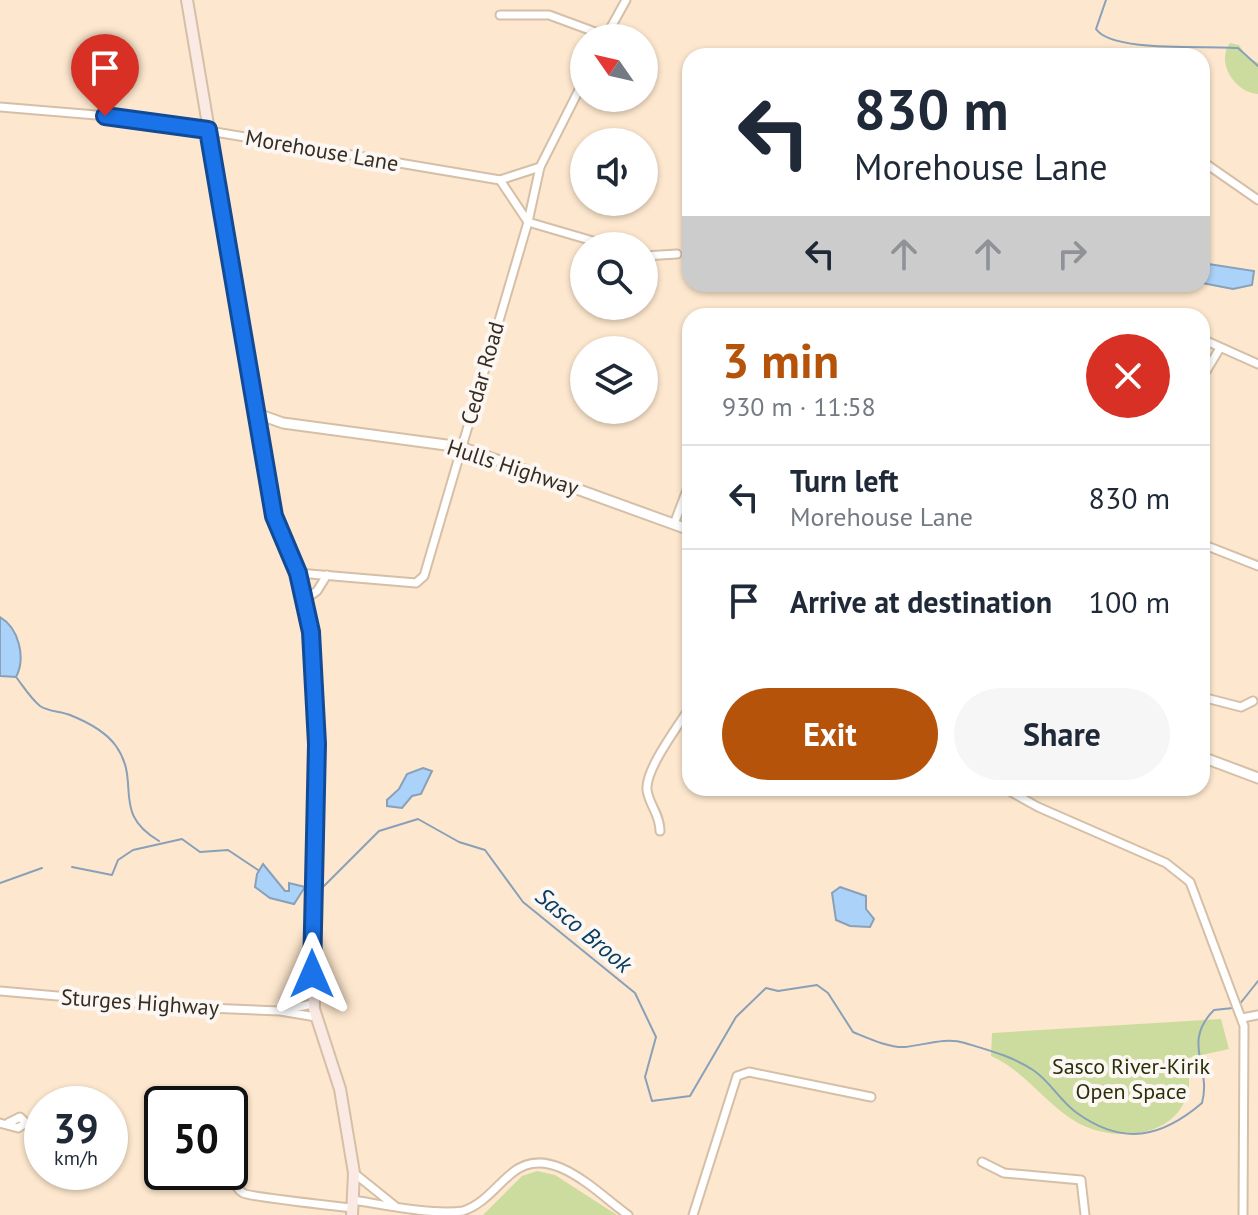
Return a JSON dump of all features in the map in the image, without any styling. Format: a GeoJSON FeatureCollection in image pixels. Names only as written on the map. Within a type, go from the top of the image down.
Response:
{"type":"FeatureCollection","features":[{"type":"Feature","properties":{"kind":"main road"},"geometry":{"type":"LineString","coordinates":[[187,0],[274,516],[298,573],[311,632],[317,744],[313,998],[316,1017],[340,1089],[354,1173],[352,1208]]}},
{"type":"Feature","properties":{"kind":"street"},"geometry":{"type":"LineString","coordinates":[[613,24],[626,0]]}},
{"type":"Feature","properties":{"kind":"street"},"geometry":{"type":"LineString","coordinates":[[500,15],[549,15],[572,24]]}},
{"type":"Feature","properties":{"kind":"street","name":"Morehouse Lane"},"geometry":{"type":"LineString","coordinates":[[0,107],[132,118],[500,180],[540,167]]}},
{"type":"Feature","properties":{"kind":"street","name":"Cedar Road"},"geometry":{"type":"LineString","coordinates":[[298,573],[416,583],[424,576],[528,222],[540,167],[570,108]]}},
{"type":"Feature","properties":{"kind":"street"},"geometry":{"type":"LineString","coordinates":[[1210,167],[1258,200]]}},
{"type":"Feature","properties":{"kind":"street"},"geometry":{"type":"LineString","coordinates":[[500,180],[528,222],[570,234]]}},
{"type":"Feature","properties":{"kind":"street"},"geometry":{"type":"LineString","coordinates":[[658,255],[677,254]]}},
{"type":"Feature","properties":{"kind":"street"},"geometry":{"type":"LineString","coordinates":[[1210,343],[1258,364]]}},
{"type":"Feature","properties":{"kind":"street"},"geometry":{"type":"LineString","coordinates":[[1210,365],[1220,348]]}},
{"type":"Feature","properties":{"kind":"street","name":"Hulls Highway"},"geometry":{"type":"LineString","coordinates":[[255,413],[283,423],[461,447],[682,527]]}},
{"type":"Feature","properties":{"kind":"street","name":"Hulls Highway"},"geometry":{"type":"LineString","coordinates":[[259,427],[283,423]]}},
{"type":"Feature","properties":{"kind":"street"},"geometry":{"type":"LineString","coordinates":[[674,524],[682,503]]}},
{"type":"Feature","properties":{"kind":"street"},"geometry":{"type":"LineString","coordinates":[[1210,547],[1258,566]]}},
{"type":"Feature","properties":{"kind":"street"},"geometry":{"type":"LineString","coordinates":[[306,599],[317,591],[327,575]]}},
{"type":"Feature","properties":{"kind":"street"},"geometry":{"type":"LineString","coordinates":[[1210,699],[1241,707],[1253,701]]}},
{"type":"Feature","properties":{"kind":"street"},"geometry":{"type":"LineString","coordinates":[[660,831],[660,818],[647,791],[649,773],[682,720]]}},
{"type":"Feature","properties":{"kind":"street"},"geometry":{"type":"LineString","coordinates":[[1210,760],[1258,778]]}},
{"type":"Feature","properties":{"kind":"street"},"geometry":{"type":"LineString","coordinates":[[1021,796],[1180,871],[1190,882],[1238,1010],[1246,1054],[1243,1215]]}},
{"type":"Feature","properties":{"kind":"street","name":"Sturges Highway"},"geometry":{"type":"LineString","coordinates":[[0,991],[280,1011],[316,1017]]}},
{"type":"Feature","properties":{"kind":"street","name":"Sturges Highway"},"geometry":{"type":"LineString","coordinates":[[280,1011],[313,998]]}},
{"type":"Feature","properties":{"kind":"street"},"geometry":{"type":"LineString","coordinates":[[1238,1010],[1258,1015]]}},
{"type":"Feature","properties":{"kind":"street"},"geometry":{"type":"LineString","coordinates":[[693,1215],[737,1076],[749,1072],[871,1097]]}},
{"type":"Feature","properties":{"kind":"street"},"geometry":{"type":"LineString","coordinates":[[239,1190],[249,1196],[290,1198],[352,1208],[397,1207],[437,1214],[462,1212],[486,1199],[523,1165],[540,1160],[557,1165],[628,1215]]}},
{"type":"Feature","properties":{"kind":"street"},"geometry":{"type":"LineString","coordinates":[[982,1162],[1004,1173],[1081,1180],[1084,1185],[1085,1215]]}},
{"type":"Feature","properties":{"kind":"street"},"geometry":{"type":"LineString","coordinates":[[354,1173],[397,1207]]}},
{"type":"Feature","properties":{"kind":"green space"},"geometry":{"type":"Polygon","coordinates":[[[1230,43],[1239,45],[1246,56],[1258,63],[1258,94],[1242,88],[1230,76],[1225,59],[1230,43]]]}},
{"type":"Feature","properties":{"kind":"green space","name":"Sasco River-Kirik Open Space"},"geometry":{"type":"Polygon","coordinates":[[[1221,1019],[1229,1049],[1188,1058],[1188,1091],[1180,1109],[1157,1128],[1142,1132],[1110,1133],[1080,1124],[1015,1071],[991,1056],[992,1033],[1221,1019]]]}},
{"type":"Feature","properties":{"kind":"green space"},"geometry":{"type":"Polygon","coordinates":[[[537,1171],[555,1175],[617,1215],[483,1215],[522,1176],[537,1171]]]}},
{"type":"Feature","properties":{"kind":"water"},"geometry":{"type":"Polygon","coordinates":[[[1210,264],[1254,271],[1252,285],[1233,289],[1210,285],[1210,264]]]}},
{"type":"Feature","properties":{"kind":"water"},"geometry":{"type":"Polygon","coordinates":[[[0,617],[12,628],[19,644],[20,661],[16,677],[0,676],[0,617]]]}},
{"type":"Feature","properties":{"kind":"water"},"geometry":{"type":"Polygon","coordinates":[[[423,768],[432,771],[421,794],[412,796],[402,808],[387,806],[387,800],[399,789],[407,774],[423,768]]]}},
{"type":"Feature","properties":{"kind":"water"},"geometry":{"type":"Polygon","coordinates":[[[263,864],[285,891],[289,891],[289,883],[305,887],[294,904],[270,898],[255,887],[263,864]]]}},
{"type":"Feature","properties":{"kind":"water"},"geometry":{"type":"Polygon","coordinates":[[[840,887],[866,896],[866,909],[874,919],[870,927],[850,926],[836,920],[832,893],[840,887]]]}},
{"type":"Feature","properties":{"kind":"waterway"},"geometry":{"type":"LineString","coordinates":[[1106,0],[1096,29],[1105,37],[1140,45],[1238,48],[1258,66]]}},
{"type":"Feature","properties":{"kind":"waterway"},"geometry":{"type":"LineString","coordinates":[[16,677],[40,706],[82,720],[112,741],[127,772],[135,819],[159,841]]}},
{"type":"Feature","properties":{"kind":"waterway","name":"Sasco Brook"},"geometry":{"type":"LineString","coordinates":[[317,888],[324,886],[379,831],[418,819],[459,842],[485,850],[523,902],[635,993],[656,1037],[645,1077],[652,1101],[690,1096],[736,1017],[766,988],[778,991],[817,985],[828,993],[853,1032],[892,1046],[958,1041],[1000,1054],[1033,1070],[1071,1108],[1094,1123],[1126,1134],[1141,1134],[1172,1124],[1202,1103],[1200,1033],[1214,1010],[1233,1008]]}},
{"type":"Feature","properties":{"kind":"waterway","name":"Sasco Brook"},"geometry":{"type":"LineString","coordinates":[[72,867],[112,875],[118,860],[133,850],[182,839],[200,852],[228,850],[258,870]]}},
{"type":"Feature","properties":{"kind":"waterway","name":"Sasco Brook"},"geometry":{"type":"LineString","coordinates":[[0,883],[42,868]]}},
{"type":"Feature","properties":{"kind":"waterway","name":"Sasco Brook"},"geometry":{"type":"LineString","coordinates":[[1239,1005],[1258,981]]}},
{"type":"Feature","properties":{"kind":"route"},"geometry":{"type":"LineString","coordinates":[[105,116],[208,130],[274,516],[298,573],[311,632],[317,744],[312,974]]}}]}
